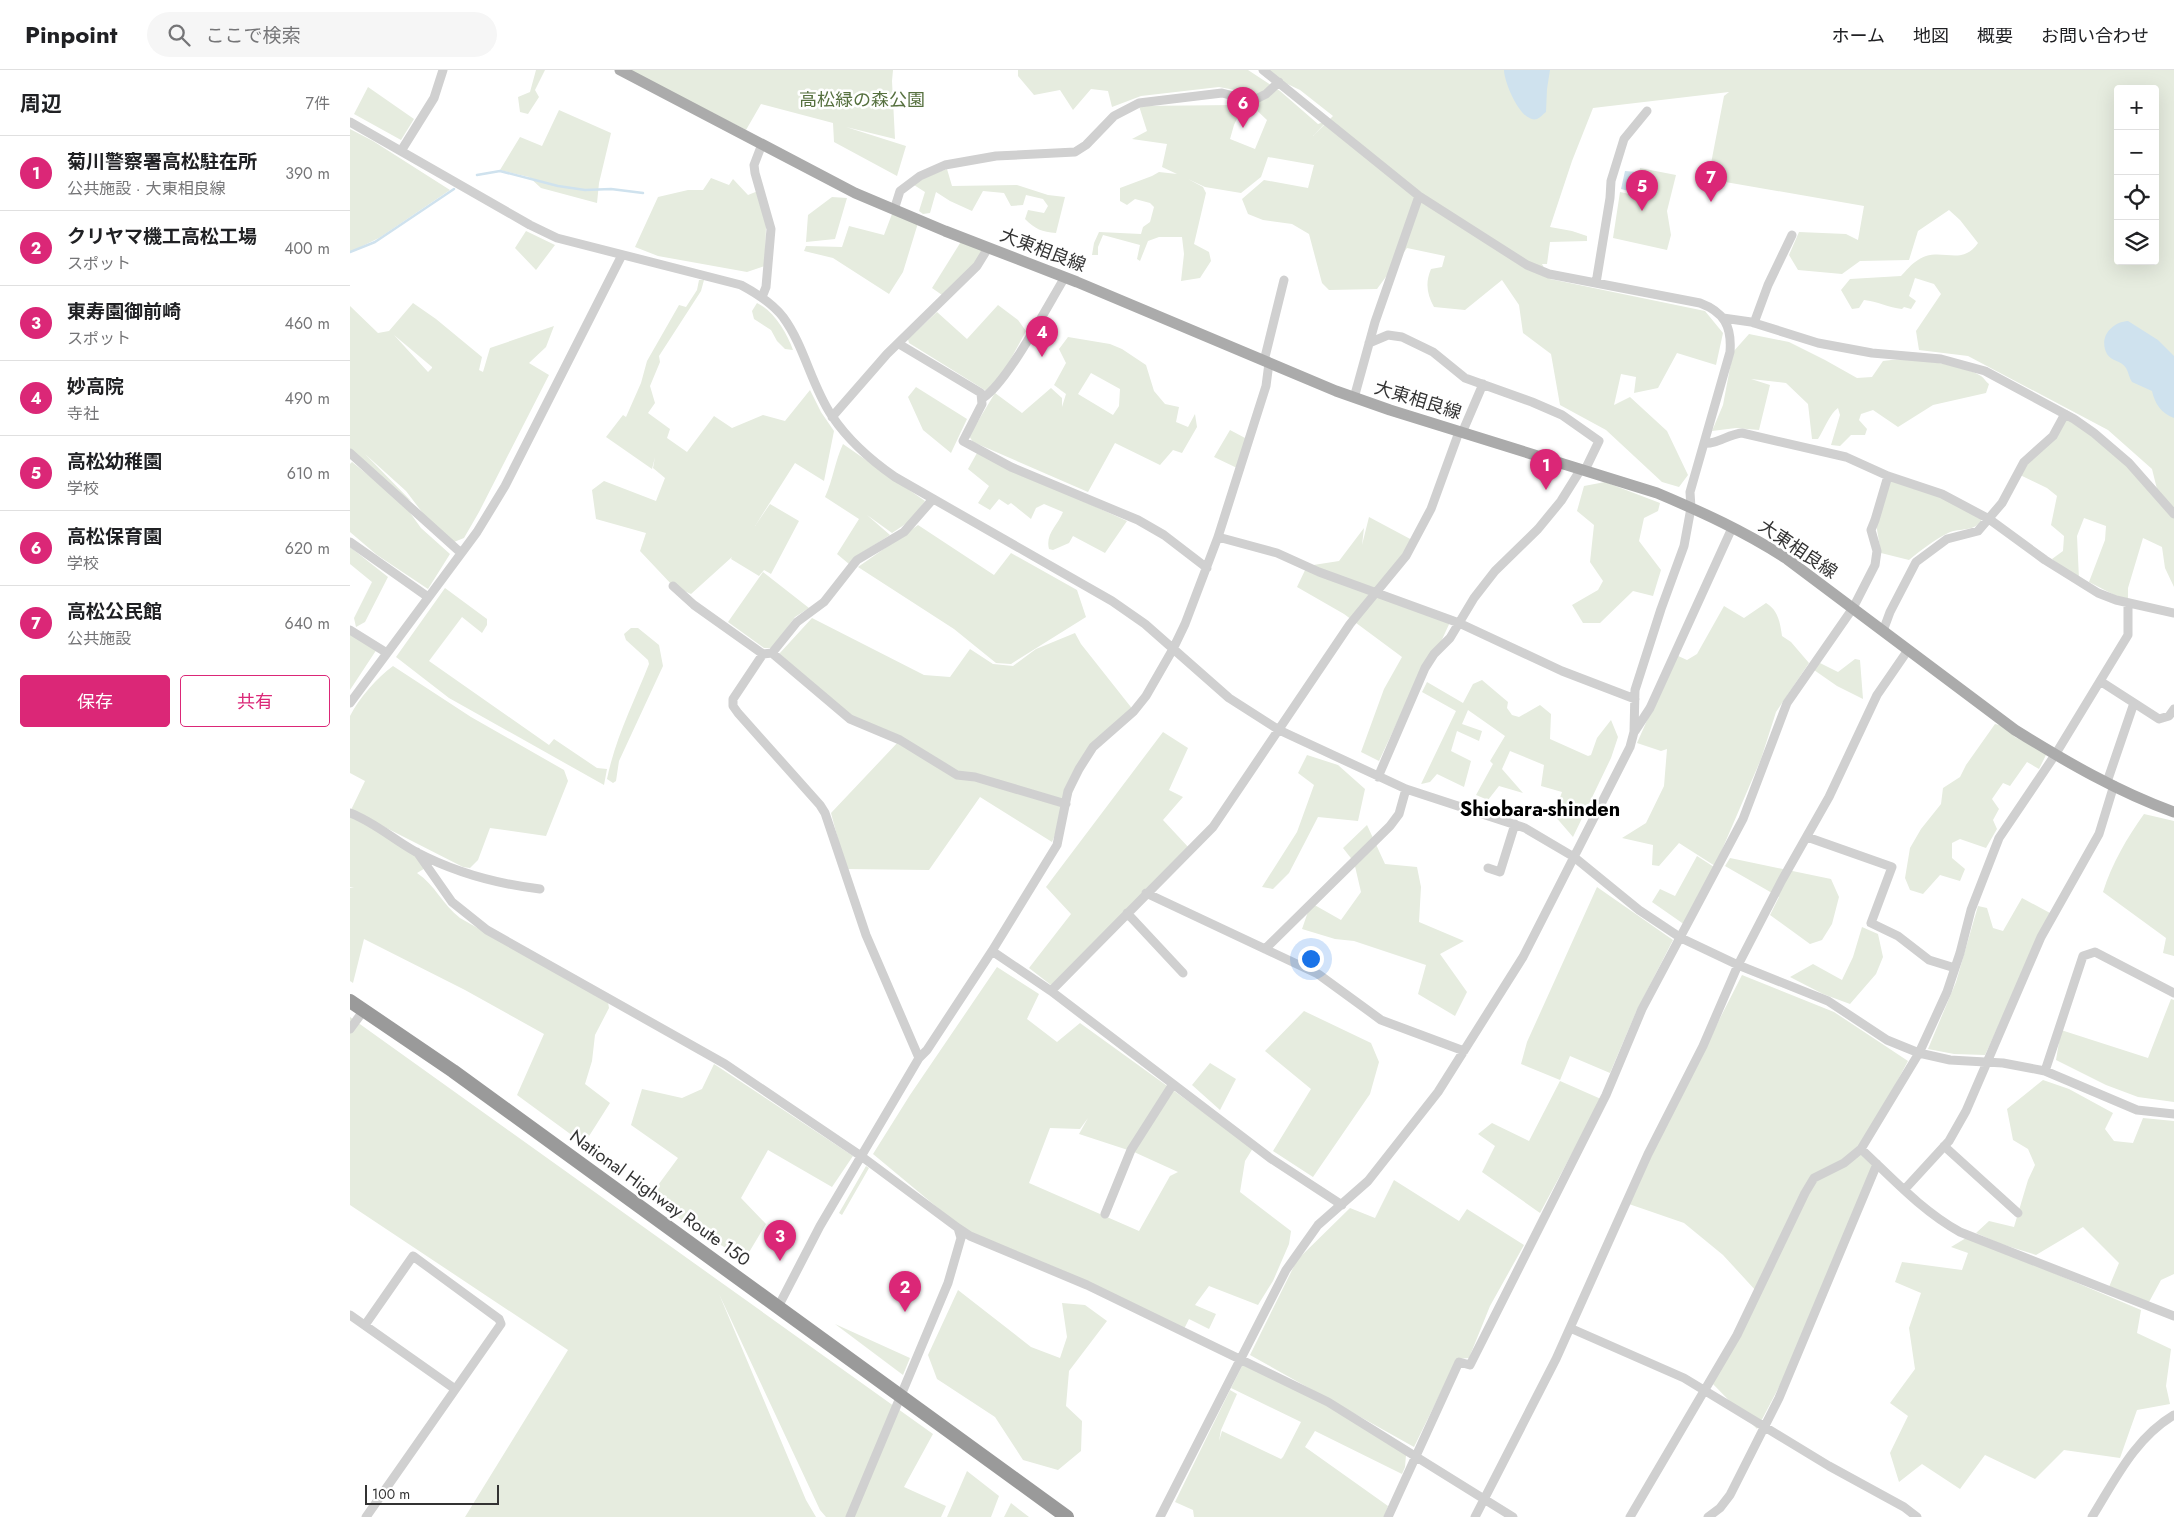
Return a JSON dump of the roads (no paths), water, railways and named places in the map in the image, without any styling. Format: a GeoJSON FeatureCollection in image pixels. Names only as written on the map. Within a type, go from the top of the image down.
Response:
{"type":"FeatureCollection","features":[{"type":"Feature","properties":{"kind":"highway","name":"National Highway Route 150"},"geometry":{"type":"LineString","coordinates":[[350,1001],[453,1071],[1067,1517]]}},
{"type":"Feature","properties":{"kind":"main road","name":"大東相良線"},"geometry":{"type":"LineString","coordinates":[[620,70],[855,193],[894,210],[1065,277],[1354,398],[1657,493],[1691,508],[1779,554],[1999,720],[2055,754],[2111,783],[2174,812]]}},
{"type":"Feature","properties":{"kind":"street"},"geometry":{"type":"LineString","coordinates":[[401,151],[434,98],[443,70]]}},
{"type":"Feature","properties":{"kind":"street"},"geometry":{"type":"LineString","coordinates":[[1160,1517],[1275,1290],[1294,1257],[1318,1225],[1368,1181],[1438,1092],[1523,957],[1630,747],[1634,732],[1635,690],[1684,546],[1691,508],[1690,492],[1730,352],[1731,339],[1723,318],[1714,308],[1700,303],[1538,271],[1419,196],[1263,70]]}},
{"type":"Feature","properties":{"kind":"street"},"geometry":{"type":"LineString","coordinates":[[894,210],[900,192],[920,176],[945,165],[996,156],[1075,152],[1086,145],[1114,116],[1139,103],[1222,93],[1256,100],[1279,82]]}},
{"type":"Feature","properties":{"kind":"street"},"geometry":{"type":"LineString","coordinates":[[1596,283],[1613,173],[1624,139],[1647,111]]}},
{"type":"Feature","properties":{"kind":"street"},"geometry":{"type":"LineString","coordinates":[[350,122],[556,238],[741,285],[762,297],[782,316],[798,340],[818,391],[832,417],[878,465],[932,499],[1112,601],[1146,624],[1229,698],[1279,730],[1378,777],[1514,824],[1550,841],[1574,857],[1639,910],[1681,938],[1738,966],[1828,1001],[1887,1040],[1919,1053],[1950,1060],[2003,1063],[2045,1071],[2137,1110],[2174,1114]]}},
{"type":"Feature","properties":{"kind":"street"},"geometry":{"type":"LineString","coordinates":[[762,144],[754,165],[771,229],[766,287],[762,297]]}},
{"type":"Feature","properties":{"kind":"street"},"geometry":{"type":"LineString","coordinates":[[1354,398],[1370,343],[1419,196]]}},
{"type":"Feature","properties":{"kind":"street"},"geometry":{"type":"LineString","coordinates":[[1754,323],[1768,285],[1792,236]]}},
{"type":"Feature","properties":{"kind":"street"},"geometry":{"type":"LineString","coordinates":[[832,417],[887,354],[977,266],[988,248]]}},
{"type":"Feature","properties":{"kind":"street"},"geometry":{"type":"LineString","coordinates":[[350,703],[477,532],[505,486],[622,255]]}},
{"type":"Feature","properties":{"kind":"street"},"geometry":{"type":"LineString","coordinates":[[983,398],[990,394],[1004,374],[1065,277]]}},
{"type":"Feature","properties":{"kind":"street"},"geometry":{"type":"LineString","coordinates":[[778,1307],[820,1226],[919,1058],[927,1050],[992,951],[1057,845],[1068,791],[1075,776],[1093,747],[1134,711],[1146,696],[1173,649],[1218,537],[1266,386],[1266,362],[1284,280]]}},
{"type":"Feature","properties":{"kind":"street"},"geometry":{"type":"LineString","coordinates":[[1723,318],[1754,323],[1818,344],[1941,359],[1985,371],[2065,414],[2111,446],[2174,514]]}},
{"type":"Feature","properties":{"kind":"street"},"geometry":{"type":"LineString","coordinates":[[1370,343],[1388,335],[1402,337],[1433,352],[1465,378],[1562,415],[1589,432],[1599,441],[1583,469],[1560,501],[1538,529],[1495,570],[1474,598],[1450,638],[1434,654],[1425,668],[1378,777]]}},
{"type":"Feature","properties":{"kind":"street"},"geometry":{"type":"LineString","coordinates":[[899,344],[981,393],[983,398],[982,404],[963,441],[1011,467],[1138,520],[1164,535],[1207,568]]}},
{"type":"Feature","properties":{"kind":"street"},"geometry":{"type":"LineString","coordinates":[[1051,990],[1213,827],[1350,624],[1406,556],[1431,509],[1461,432],[1483,384]]}},
{"type":"Feature","properties":{"kind":"street"},"geometry":{"type":"LineString","coordinates":[[1883,631],[1890,612],[1916,562],[1947,540],[1978,531],[2002,503],[2024,462],[2053,436],[2065,414]]}},
{"type":"Feature","properties":{"kind":"street"},"geometry":{"type":"LineString","coordinates":[[1704,443],[1709,444],[1732,434],[1742,433],[1846,456],[1888,476],[1942,494],[1989,519],[2077,582],[2098,593],[2128,604],[2174,614]]}},
{"type":"Feature","properties":{"kind":"street"},"geometry":{"type":"LineString","coordinates":[[350,453],[461,553]]}},
{"type":"Feature","properties":{"kind":"street"},"geometry":{"type":"LineString","coordinates":[[1388,1517],[1459,1362],[1470,1365],[1606,1094],[1642,1009],[1742,819],[1787,704],[1853,608],[1875,565],[1877,551],[1871,530],[1876,520],[1888,476]]}},
{"type":"Feature","properties":{"kind":"street"},"geometry":{"type":"LineString","coordinates":[[919,1058],[866,935],[825,813],[733,706],[733,699],[736,692],[768,654],[797,622],[824,602],[857,560],[904,532],[932,499]]}},
{"type":"Feature","properties":{"kind":"street"},"geometry":{"type":"LineString","coordinates":[[1634,732],[1650,708],[1732,528]]}},
{"type":"Feature","properties":{"kind":"street"},"geometry":{"type":"LineString","coordinates":[[1218,537],[1277,553],[1376,593],[1459,623],[1562,672],[1635,699]]}},
{"type":"Feature","properties":{"kind":"street"},"geometry":{"type":"LineString","coordinates":[[350,542],[428,597]]}},
{"type":"Feature","properties":{"kind":"street"},"geometry":{"type":"LineString","coordinates":[[673,586],[694,605],[768,654],[850,719],[900,740],[957,775],[974,777],[1066,804]]}},
{"type":"Feature","properties":{"kind":"street"},"geometry":{"type":"LineString","coordinates":[[1630,1517],[1737,1335],[1814,1178],[1844,1163],[1861,1149],[1919,1053],[1947,992],[1971,910],[1999,838],[2055,754],[2128,635],[2128,604]]}},
{"type":"Feature","properties":{"kind":"street"},"geometry":{"type":"LineString","coordinates":[[350,630],[387,653]]}},
{"type":"Feature","properties":{"kind":"street"},"geometry":{"type":"LineString","coordinates":[[1475,1517],[1570,1328],[1648,1154],[1702,1046],[1738,966],[1782,880],[1845,766],[1878,695],[1908,650]]}},
{"type":"Feature","properties":{"kind":"street"},"geometry":{"type":"LineString","coordinates":[[2100,681],[2159,719],[2169,716],[2174,709]]}},
{"type":"Feature","properties":{"kind":"street"},"geometry":{"type":"LineString","coordinates":[[1904,1190],[1949,1141],[1966,1111],[2041,937],[2099,834],[2111,783],[2134,703]]}},
{"type":"Feature","properties":{"kind":"street"},"geometry":{"type":"LineString","coordinates":[[1265,949],[1390,826],[1399,814],[1406,788]]}},
{"type":"Feature","properties":{"kind":"street"},"geometry":{"type":"LineString","coordinates":[[350,814],[417,852],[490,880],[540,889]]}},
{"type":"Feature","properties":{"kind":"street"},"geometry":{"type":"LineString","coordinates":[[1488,868],[1500,872],[1514,824]]}},
{"type":"Feature","properties":{"kind":"street"},"geometry":{"type":"LineString","coordinates":[[1808,836],[1892,867],[1871,923],[1898,936],[1929,960],[1955,968]]}},
{"type":"Feature","properties":{"kind":"street"},"geometry":{"type":"LineString","coordinates":[[417,852],[452,902],[487,930],[725,1064],[861,1156],[970,1236],[1087,1285],[1242,1358],[1328,1402],[1513,1517]]}},
{"type":"Feature","properties":{"kind":"street"},"geometry":{"type":"LineString","coordinates":[[1146,893],[1318,974],[1381,1020],[1464,1051]]}},
{"type":"Feature","properties":{"kind":"street"},"geometry":{"type":"LineString","coordinates":[[1127,913],[1183,973]]}},
{"type":"Feature","properties":{"kind":"street"},"geometry":{"type":"LineString","coordinates":[[992,951],[1051,990],[1270,1158],[1342,1205]]}},
{"type":"Feature","properties":{"kind":"street"},"geometry":{"type":"LineString","coordinates":[[2045,1071],[2082,956],[2095,952],[2174,993]]}},
{"type":"Feature","properties":{"kind":"street"},"geometry":{"type":"LineString","coordinates":[[350,1029],[364,1010]]}},
{"type":"Feature","properties":{"kind":"street"},"geometry":{"type":"LineString","coordinates":[[1105,1214],[1131,1150],[1173,1084]]}},
{"type":"Feature","properties":{"kind":"street"},"geometry":{"type":"LineString","coordinates":[[1944,1146],[2018,1213]]}},
{"type":"Feature","properties":{"kind":"street"},"geometry":{"type":"LineString","coordinates":[[1861,1149],[1925,1209],[1960,1232],[2174,1316]]}},
{"type":"Feature","properties":{"kind":"street"},"geometry":{"type":"LineString","coordinates":[[1708,1517],[1720,1508],[1730,1495],[1779,1398],[1877,1164]]}},
{"type":"Feature","properties":{"kind":"street"},"geometry":{"type":"LineString","coordinates":[[850,1517],[948,1283],[961,1238],[958,1228]]}},
{"type":"Feature","properties":{"kind":"street"},"geometry":{"type":"LineString","coordinates":[[365,1325],[413,1256],[499,1319],[501,1324],[366,1517]]}},
{"type":"Feature","properties":{"kind":"street"},"geometry":{"type":"LineString","coordinates":[[350,1315],[455,1389]]}},
{"type":"Feature","properties":{"kind":"street"},"geometry":{"type":"LineString","coordinates":[[1570,1328],[1684,1378],[1830,1466],[1904,1507],[1917,1517]]}},
{"type":"Feature","properties":{"kind":"street"},"geometry":{"type":"LineString","coordinates":[[2092,1517],[2131,1455],[2146,1437],[2174,1415]]}},
{"type":"Feature","properties":{"kind":"water"},"geometry":{"type":"Polygon","coordinates":[[[1504,70],[1550,70],[1546,112],[1539,118],[1531,119],[1525,115],[1514,101],[1504,70]]]}},
{"type":"Feature","properties":{"kind":"water"},"geometry":{"type":"Polygon","coordinates":[[[1625,171],[1637,172],[1633,192],[1621,189],[1625,171]]]}},
{"type":"Feature","properties":{"kind":"water"},"geometry":{"type":"Polygon","coordinates":[[[2128,321],[2158,340],[2174,356],[2174,418],[2159,408],[2152,391],[2132,382],[2124,366],[2107,354],[2104,342],[2105,336],[2112,327],[2128,321]]]}},
{"type":"Feature","properties":{"kind":"waterway"},"geometry":{"type":"LineString","coordinates":[[477,175],[500,171],[558,186],[585,190],[611,189],[643,193]]}},
{"type":"Feature","properties":{"kind":"waterway"},"geometry":{"type":"LineString","coordinates":[[350,252],[375,242],[454,189]]}},
{"type":"Feature","properties":{"kind":"place","name":"高松保育園"},"geometry":{"type":"Point","coordinates":[1243,128]}},
{"type":"Feature","properties":{"kind":"place","name":"高松公民館"},"geometry":{"type":"Point","coordinates":[1711,202]}},
{"type":"Feature","properties":{"kind":"place","name":"高松幼稚園"},"geometry":{"type":"Point","coordinates":[1642,211]}},
{"type":"Feature","properties":{"kind":"place","name":"妙高院"},"geometry":{"type":"Point","coordinates":[1042,357]}},
{"type":"Feature","properties":{"kind":"place","name":"菊川警察署高松駐在所"},"geometry":{"type":"Point","coordinates":[1546,490]}},
{"type":"Feature","properties":{"kind":"place","name":"東寿園御前崎"},"geometry":{"type":"Point","coordinates":[780,1261]}},
{"type":"Feature","properties":{"kind":"place","name":"クリヤマ機工高松工場"},"geometry":{"type":"Point","coordinates":[905,1312]}},
{"type":"Feature","properties":{"kind":"district","name":"Shiobara-shinden"},"geometry":{"type":"Point","coordinates":[1540,809]}},
{"type":"Feature","properties":{"kind":"park label","name":"高松緑の森公園"},"geometry":{"type":"Point","coordinates":[862,100]}}]}
